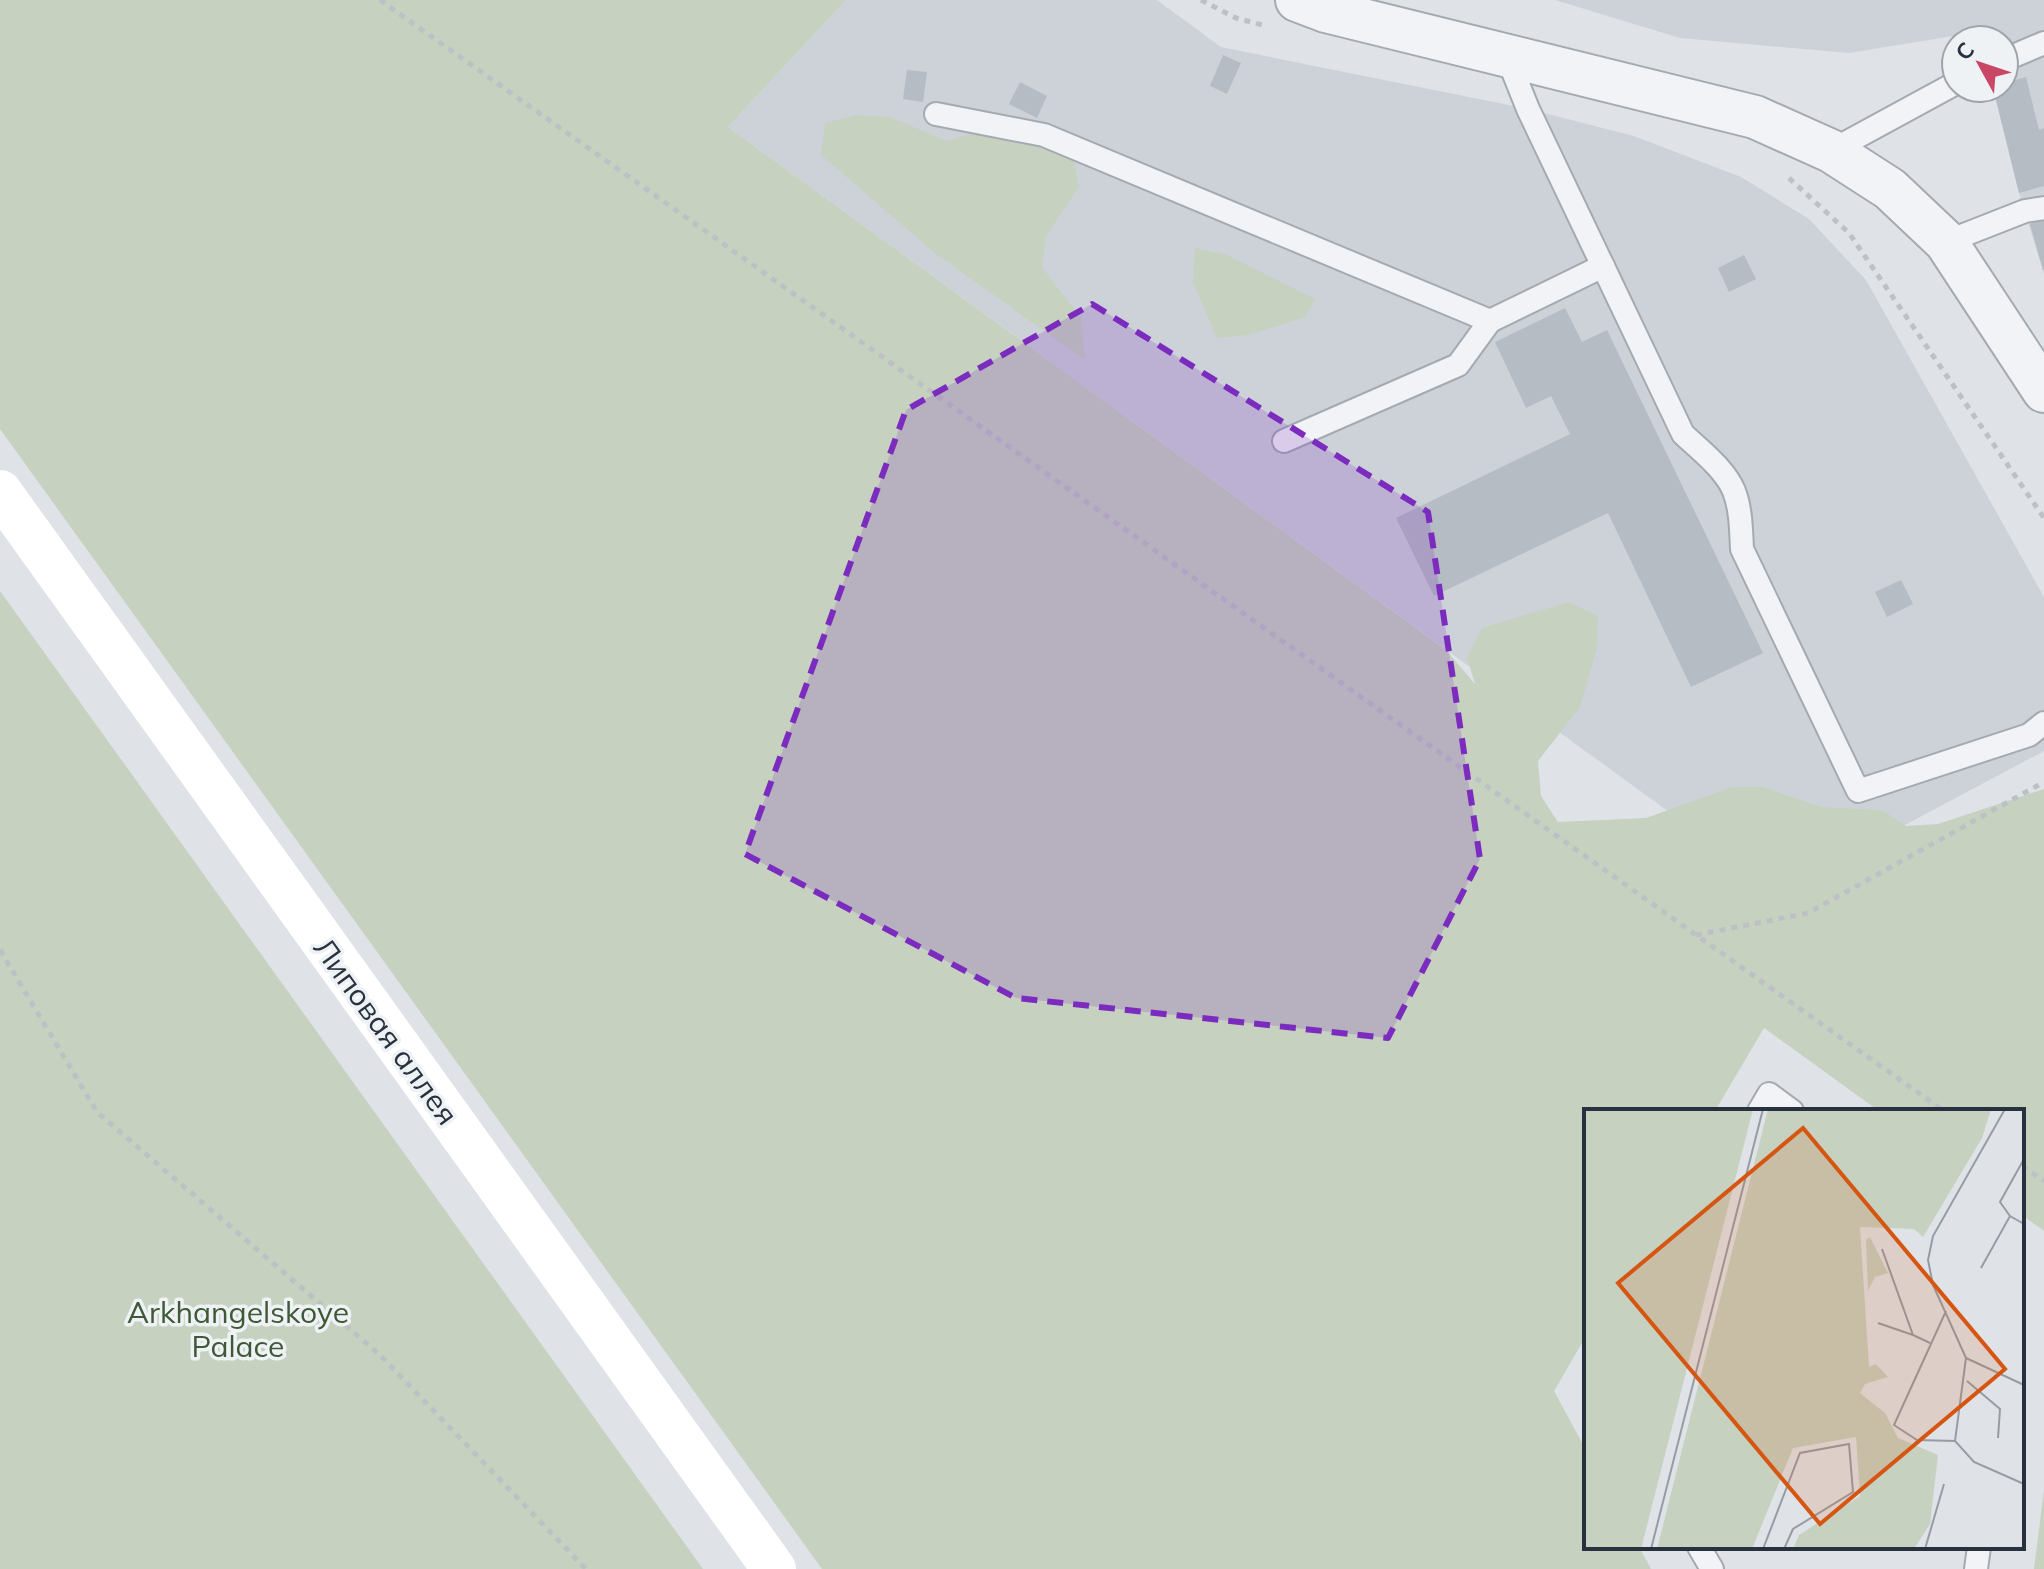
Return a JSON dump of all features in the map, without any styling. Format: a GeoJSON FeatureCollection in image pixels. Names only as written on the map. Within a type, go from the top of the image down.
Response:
{"type":"FeatureCollection","features":[{"type":"Feature","properties":{"kind":"street"},"geometry":{"type":"LineString","coordinates":[[1282,13],[1326,11],[1506,54],[1755,117],[1831,151],[1890,189],[1946,242],[2044,391]]}},
{"type":"Feature","properties":{"kind":"street","name":"Липовая аллея"},"geometry":{"type":"LineString","coordinates":[[0,492],[774,1569]]}},
{"type":"Feature","properties":{"kind":"lane"},"geometry":{"type":"LineString","coordinates":[[2020,53],[2044,43]]}},
{"type":"Feature","properties":{"kind":"lane"},"geometry":{"type":"LineString","coordinates":[[1506,54],[1522,96],[1683,434],[1709,458],[1734,490],[1740,516],[1742,549],[1858,791],[2029,735],[2044,723]]}},
{"type":"Feature","properties":{"kind":"lane"},"geometry":{"type":"LineString","coordinates":[[1831,151],[1940,92]]}},
{"type":"Feature","properties":{"kind":"lane"},"geometry":{"type":"LineString","coordinates":[[936,114],[1044,135],[1490,321]]}},
{"type":"Feature","properties":{"kind":"lane"},"geometry":{"type":"LineString","coordinates":[[1946,242],[2025,211],[2044,208]]}},
{"type":"Feature","properties":{"kind":"lane"},"geometry":{"type":"LineString","coordinates":[[1284,441],[1458,365],[1490,321],[1603,266]]}},
{"type":"Feature","properties":{"kind":"lane"},"geometry":{"type":"LineString","coordinates":[[1760,1109],[1769,1094],[1789,1109]]}},
{"type":"Feature","properties":{"kind":"lane"},"geometry":{"type":"LineString","coordinates":[[1700,1549],[1712,1569]]}},
{"type":"Feature","properties":{"kind":"lane"},"geometry":{"type":"LineString","coordinates":[[1976,1569],[1979,1549]]}},
{"type":"Feature","properties":{"kind":"path"},"geometry":{"type":"LineString","coordinates":[[380,0],[1941,1109]]}},
{"type":"Feature","properties":{"kind":"path"},"geometry":{"type":"LineString","coordinates":[[1201,0],[1236,18],[1282,13]]}},
{"type":"Feature","properties":{"kind":"path"},"geometry":{"type":"LineString","coordinates":[[1786,175],[1849,233],[2044,518]]}},
{"type":"Feature","properties":{"kind":"path"},"geometry":{"type":"LineString","coordinates":[[1695,935],[1808,913],[2044,782]]}},
{"type":"Feature","properties":{"kind":"path"},"geometry":{"type":"LineString","coordinates":[[0,950],[97,1112],[380,1355],[586,1569]]}},
{"type":"Feature","properties":{"kind":"path"},"geometry":{"type":"LineString","coordinates":[[2024,1167],[2044,1181]]}},
{"type":"Feature","properties":{"kind":"highlighted area"},"geometry":{"type":"Polygon","coordinates":[[[1092,304],[1428,512],[1480,859],[1388,1038],[1016,998],[745,854],[906,410],[1092,304]]]}},
{"type":"Feature","properties":{"kind":"shaded area"},"geometry":{"type":"Polygon","coordinates":[[[846,0],[1157,0],[1221,47],[1528,109],[1634,136],[1741,177],[1809,219],[1866,280],[2044,597],[2044,751],[1779,892],[728,127],[846,0]]]}},
{"type":"Feature","properties":{"kind":"shaded area"},"geometry":{"type":"Polygon","coordinates":[[[1555,0],[2044,0],[2044,274],[2019,193],[1997,104],[2020,104],[2020,24],[1940,24],[1940,38],[1849,53],[1680,38],[1555,0]]]}},
{"type":"Feature","properties":{"kind":"green space"},"geometry":{"type":"Polygon","coordinates":[[[0,0],[846,0],[728,127],[1446,650],[1475,684],[1467,658],[1482,628],[1569,602],[1598,616],[1597,648],[1580,707],[1538,761],[1541,796],[1558,822],[1646,818],[1732,787],[1763,787],[1821,807],[1882,810],[1906,826],[1938,824],[2044,789],[2044,1231],[2024,1216],[2024,1109],[1876,1109],[1764,1028],[1716,1109],[1584,1109],[1584,1339],[1554,1391],[1584,1446],[1584,1549],[1640,1549],[1651,1569],[822,1569],[0,429],[0,0]]]}},
{"type":"Feature","properties":{"kind":"green space"},"geometry":{"type":"Polygon","coordinates":[[[856,115],[890,117],[947,141],[979,131],[1073,156],[1079,187],[1046,236],[1042,267],[1081,318],[1085,360],[936,254],[821,155],[825,123],[856,115]]]}},
{"type":"Feature","properties":{"kind":"green space"},"geometry":{"type":"Polygon","coordinates":[[[1195,248],[1227,255],[1315,299],[1306,317],[1247,335],[1217,338],[1193,282],[1195,248]]]}},
{"type":"Feature","properties":{"kind":"green space","name":"Arkhangelskoye Palace"},"geometry":{"type":"Polygon","coordinates":[[[0,591],[703,1569],[0,1569],[0,591]]]}},
{"type":"Feature","properties":{"kind":"green space"},"geometry":{"type":"Polygon","coordinates":[[[2044,1490],[2044,1569],[2034,1569],[2044,1490]]]}},
{"type":"Feature","properties":{"kind":"building"},"geometry":{"type":"Polygon","coordinates":[[[1223,55],[1241,63],[1227,94],[1210,86],[1223,55]]]}},
{"type":"Feature","properties":{"kind":"building"},"geometry":{"type":"Polygon","coordinates":[[[907,70],[927,72],[923,102],[903,99],[907,70]]]}},
{"type":"Feature","properties":{"kind":"building"},"geometry":{"type":"Polygon","coordinates":[[[2026,77],[2039,130],[2044,128],[2044,186],[2019,193],[1997,104],[2020,104],[2020,79],[2026,77]]]}},
{"type":"Feature","properties":{"kind":"building"},"geometry":{"type":"Polygon","coordinates":[[[1020,82],[1047,96],[1037,118],[1009,104],[1020,82]]]}},
{"type":"Feature","properties":{"kind":"building"},"geometry":{"type":"Polygon","coordinates":[[[2044,220],[2044,270],[2043,270],[2030,224],[2044,220]]]}},
{"type":"Feature","properties":{"kind":"building"},"geometry":{"type":"Polygon","coordinates":[[[1744,255],[1756,279],[1729,292],[1718,268],[1744,255]]]}},
{"type":"Feature","properties":{"kind":"building"},"geometry":{"type":"Polygon","coordinates":[[[1565,308],[1582,342],[1607,330],[1763,653],[1691,687],[1608,513],[1434,596],[1396,518],[1570,434],[1551,396],[1526,408],[1495,342],[1565,308]]]}},
{"type":"Feature","properties":{"kind":"building"},"geometry":{"type":"Polygon","coordinates":[[[1901,580],[1913,604],[1887,617],[1875,592],[1901,580]]]}}]}
